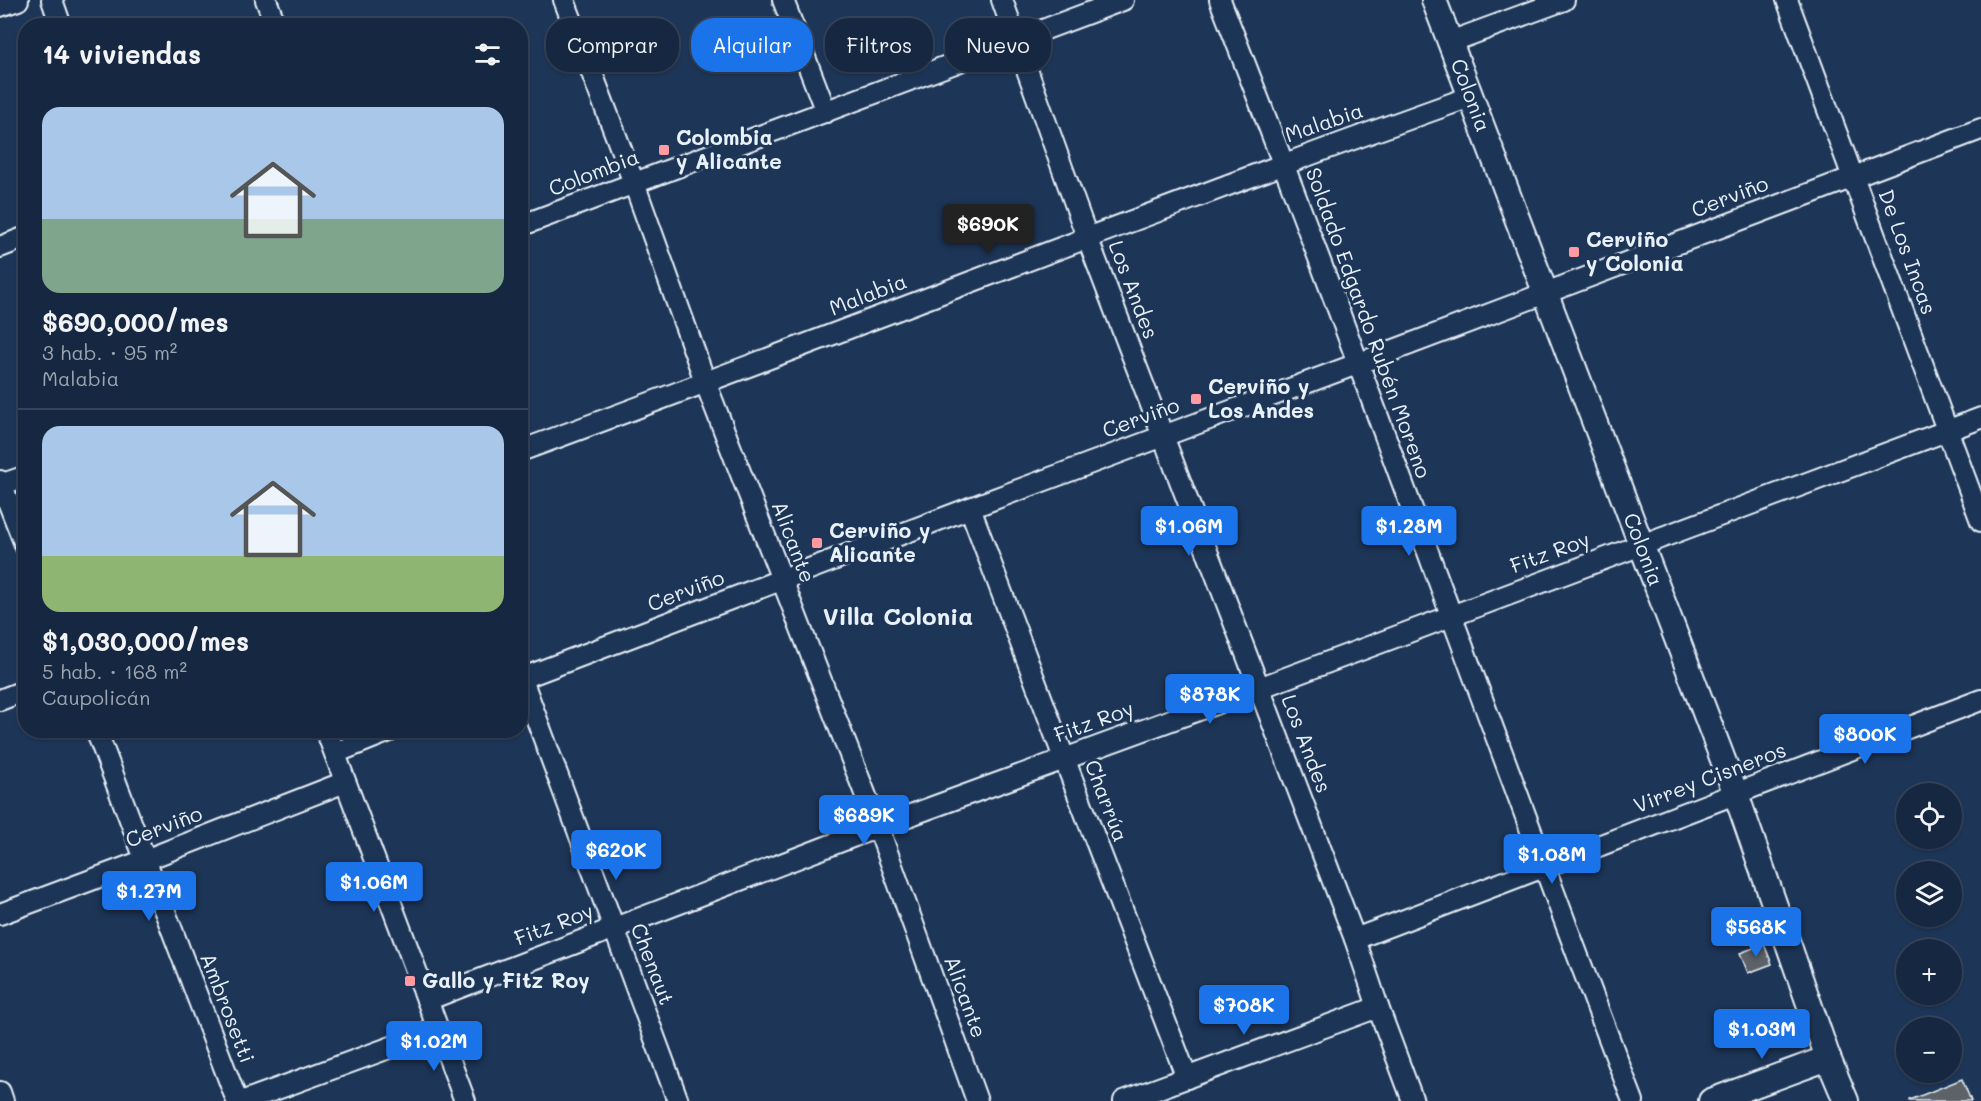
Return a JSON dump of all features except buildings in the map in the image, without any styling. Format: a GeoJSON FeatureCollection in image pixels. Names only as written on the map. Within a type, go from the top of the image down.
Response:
{"type":"FeatureCollection","features":[{"type":"Feature","properties":{"kind":"street"},"geometry":{"type":"LineString","coordinates":[[0,6],[18,0]]}},
{"type":"Feature","properties":{"kind":"street"},"geometry":{"type":"LineString","coordinates":[[52,0],[59,18]]}},
{"type":"Feature","properties":{"kind":"street"},"geometry":{"type":"LineString","coordinates":[[266,0],[273,18]]}},
{"type":"Feature","properties":{"kind":"street","name":"Alicante"},"geometry":{"type":"LineString","coordinates":[[564,0],[634,183],[706,384],[878,828],[977,1101]]}},
{"type":"Feature","properties":{"kind":"street"},"geometry":{"type":"LineString","coordinates":[[783,0],[826,112]]}},
{"type":"Feature","properties":{"kind":"street","name":"Los Andes"},"geometry":{"type":"LineString","coordinates":[[1002,0],[1009,18]]}},
{"type":"Feature","properties":{"kind":"street","name":"Colombia"},"geometry":{"type":"LineString","coordinates":[[1051,26],[1123,0]]}},
{"type":"Feature","properties":{"kind":"street","name":"Soldado Edgardo Rubén Moreno"},"geometry":{"type":"LineString","coordinates":[[1220,0],[1284,163],[1544,868],[1633,1101]]}},
{"type":"Feature","properties":{"kind":"street","name":"Colonia"},"geometry":{"type":"LineString","coordinates":[[1434,0],[1736,794],[1828,1058],[1846,1101]]}},
{"type":"Feature","properties":{"kind":"street"},"geometry":{"type":"LineString","coordinates":[[1450,42],[1564,0]]}},
{"type":"Feature","properties":{"kind":"street","name":"De Los Incas"},"geometry":{"type":"LineString","coordinates":[[1787,0],[1981,521]]}},
{"type":"Feature","properties":{"kind":"street","name":"Colombia"},"geometry":{"type":"LineString","coordinates":[[528,223],[945,67]]}},
{"type":"Feature","properties":{"kind":"street","name":"Los Andes"},"geometry":{"type":"LineString","coordinates":[[1029,72],[1087,237],[1355,939],[1413,1101]]}},
{"type":"Feature","properties":{"kind":"street","name":"Malabia"},"geometry":{"type":"LineString","coordinates":[[528,448],[706,384],[1284,163],[1470,97]]}},
{"type":"Feature","properties":{"kind":"street","name":"Cerviño"},"geometry":{"type":"LineString","coordinates":[[528,674],[1981,129]]}},
{"type":"Feature","properties":{"kind":"street"},"geometry":{"type":"LineString","coordinates":[[0,247],[18,240]]}},
{"type":"Feature","properties":{"kind":"street","name":"Fitz Roy"},"geometry":{"type":"LineString","coordinates":[[427,1000],[1064,758],[1981,418]]}},
{"type":"Feature","properties":{"kind":"street"},"geometry":{"type":"LineString","coordinates":[[18,478],[0,484],[18,528]]}},
{"type":"Feature","properties":{"kind":"street","name":"Charrúa"},"geometry":{"type":"LineString","coordinates":[[970,508],[1187,1078]]}},
{"type":"Feature","properties":{"kind":"street"},"geometry":{"type":"LineString","coordinates":[[0,700],[18,693]]}},
{"type":"Feature","properties":{"kind":"street","name":"Chenaut"},"geometry":{"type":"LineString","coordinates":[[528,696],[678,1101]]}},
{"type":"Feature","properties":{"kind":"street","name":"Virrey Cisneros"},"geometry":{"type":"LineString","coordinates":[[1355,939],[1981,700]]}},
{"type":"Feature","properties":{"kind":"street","name":"Ambrosetti"},"geometry":{"type":"LineString","coordinates":[[99,738],[237,1101]]}},
{"type":"Feature","properties":{"kind":"street"},"geometry":{"type":"LineString","coordinates":[[329,738],[465,1101]]}},
{"type":"Feature","properties":{"kind":"street"},"geometry":{"type":"LineString","coordinates":[[335,753],[372,738]]}},
{"type":"Feature","properties":{"kind":"street","name":"Cerviño"},"geometry":{"type":"LineString","coordinates":[[0,914],[345,782]]}},
{"type":"Feature","properties":{"kind":"street"},"geometry":{"type":"LineString","coordinates":[[1124,1101],[1378,1007]]}},
{"type":"Feature","properties":{"kind":"street"},"geometry":{"type":"LineString","coordinates":[[244,1101],[438,1030]]}},
{"type":"Feature","properties":{"kind":"street"},"geometry":{"type":"LineString","coordinates":[[1711,1101],[1828,1058]]}},
{"type":"Feature","properties":{"kind":"street"},"geometry":{"type":"LineString","coordinates":[[0,1092],[3,1101]]}},
{"type":"Feature","properties":{"kind":"place","name":"Colombia y Alicante"},"geometry":{"type":"Point","coordinates":[664,150]}},
{"type":"Feature","properties":{"kind":"place","name":"Cerviño y Colonia"},"geometry":{"type":"Point","coordinates":[1574,252]}},
{"type":"Feature","properties":{"kind":"place","name":"Cerviño y Los Andes"},"geometry":{"type":"Point","coordinates":[1196,399]}},
{"type":"Feature","properties":{"kind":"place","name":"Cerviño y Alicante"},"geometry":{"type":"Point","coordinates":[817,543]}},
{"type":"Feature","properties":{"kind":"place","name":"Gallo y Fitz Roy"},"geometry":{"type":"Point","coordinates":[410,981]}},
{"type":"Feature","properties":{"kind":"district","name":"Villa Colonia"},"geometry":{"type":"Point","coordinates":[898,617]}}]}
